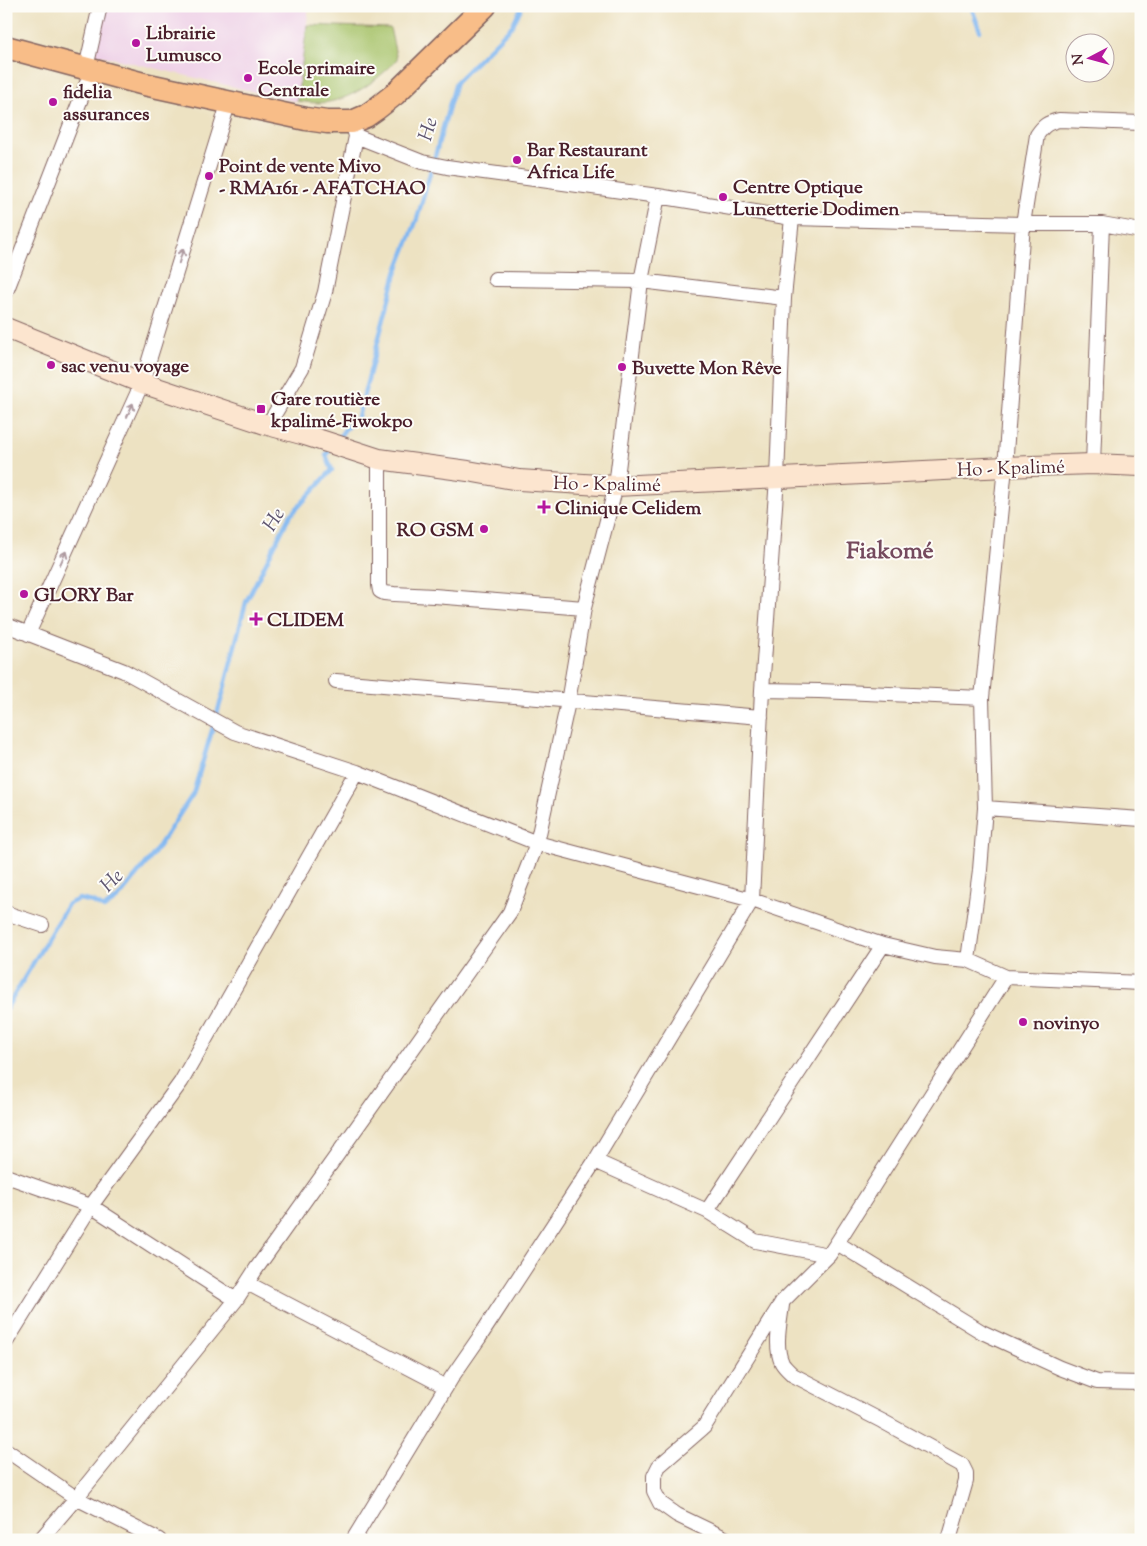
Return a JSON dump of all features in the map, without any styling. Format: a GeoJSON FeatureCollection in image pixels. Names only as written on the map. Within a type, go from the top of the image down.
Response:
{"type":"FeatureCollection","features":[{"type":"Feature","properties":{"kind":"main road"},"geometry":{"type":"LineString","coordinates":[[6,47],[144,84],[354,129],[366,116],[386,103],[485,6]]}},
{"type":"Feature","properties":{"kind":"main road","name":"Ho - Kpalimé"},"geometry":{"type":"LineString","coordinates":[[6,328],[142,383],[268,425],[306,435],[379,459],[468,470],[518,480],[616,486],[1005,467],[1093,464],[1141,466]]}},
{"type":"Feature","properties":{"kind":"street"},"geometry":{"type":"LineString","coordinates":[[6,292],[89,69],[100,6]]}},
{"type":"Feature","properties":{"kind":"street"},"geometry":{"type":"LineString","coordinates":[[28,634],[142,383],[238,104]]}},
{"type":"Feature","properties":{"kind":"street"},"geometry":{"type":"LineString","coordinates":[[968,960],[980,870],[985,808],[982,698],[1005,467],[1023,224],[1037,135],[1047,123],[1059,120],[1141,123]]}},
{"type":"Feature","properties":{"kind":"street"},"geometry":{"type":"LineString","coordinates":[[268,425],[302,368],[325,292],[354,129],[422,162],[658,196],[792,218],[1023,224],[1102,224],[1141,231]]}},
{"type":"Feature","properties":{"kind":"street"},"geometry":{"type":"LineString","coordinates":[[40,1540],[236,1300],[510,912],[537,843],[568,702],[584,608],[616,486],[641,281],[658,196]]}},
{"type":"Feature","properties":{"kind":"street"},"geometry":{"type":"LineString","coordinates":[[353,1540],[446,1387],[595,1161],[752,900],[762,690],[777,478],[784,298],[792,218]]}},
{"type":"Feature","properties":{"kind":"street"},"geometry":{"type":"LineString","coordinates":[[1093,464],[1102,224]]}},
{"type":"Feature","properties":{"kind":"street"},"geometry":{"type":"LineString","coordinates":[[496,279],[641,281],[784,298]]}},
{"type":"Feature","properties":{"kind":"street"},"geometry":{"type":"LineString","coordinates":[[379,459],[378,585],[380,591],[394,594],[584,608]]}},
{"type":"Feature","properties":{"kind":"street"},"geometry":{"type":"LineString","coordinates":[[6,625],[124,671],[235,732],[357,772],[537,843],[752,900],[883,945],[935,957],[968,960],[1006,978],[1141,983]]}},
{"type":"Feature","properties":{"kind":"street"},"geometry":{"type":"LineString","coordinates":[[336,681],[761,718]]}},
{"type":"Feature","properties":{"kind":"street"},"geometry":{"type":"LineString","coordinates":[[762,690],[982,698]]}},
{"type":"Feature","properties":{"kind":"street"},"geometry":{"type":"LineString","coordinates":[[6,1342],[91,1206],[181,1082],[357,772]]}},
{"type":"Feature","properties":{"kind":"street"},"geometry":{"type":"LineString","coordinates":[[985,808],[1141,819]]}},
{"type":"Feature","properties":{"kind":"street"},"geometry":{"type":"LineString","coordinates":[[6,913],[42,925]]}},
{"type":"Feature","properties":{"kind":"street"},"geometry":{"type":"LineString","coordinates":[[707,1211],[883,945]]}},
{"type":"Feature","properties":{"kind":"street"},"geometry":{"type":"LineString","coordinates":[[729,1540],[676,1515],[660,1503],[654,1491],[654,1476],[659,1466],[704,1427],[782,1302],[829,1255],[1006,978]]}},
{"type":"Feature","properties":{"kind":"street"},"geometry":{"type":"LineString","coordinates":[[595,1161],[707,1211],[755,1241],[829,1255]]}},
{"type":"Feature","properties":{"kind":"street"},"geometry":{"type":"LineString","coordinates":[[6,1176],[91,1206],[236,1300]]}},
{"type":"Feature","properties":{"kind":"street"},"geometry":{"type":"LineString","coordinates":[[837,1243],[982,1332],[1060,1368],[1097,1382],[1141,1383]]}},
{"type":"Feature","properties":{"kind":"street"},"geometry":{"type":"LineString","coordinates":[[247,1283],[446,1387]]}},
{"type":"Feature","properties":{"kind":"street"},"geometry":{"type":"LineString","coordinates":[[782,1302],[778,1342],[782,1363],[788,1370],[794,1375],[962,1465],[965,1469],[966,1481],[949,1540]]}},
{"type":"Feature","properties":{"kind":"street"},"geometry":{"type":"LineString","coordinates":[[6,1450],[76,1498],[160,1540]]}},
{"type":"Feature","properties":{"kind":"shaded area","name":"Ecole primaire Centrale"},"geometry":{"type":"Polygon","coordinates":[[[106,6],[309,6],[297,102],[95,54],[106,6]]]}},
{"type":"Feature","properties":{"kind":"green space"},"geometry":{"type":"Polygon","coordinates":[[[307,25],[390,28],[397,60],[372,82],[352,94],[320,103],[297,101],[307,25]]]}},
{"type":"Feature","properties":{"kind":"waterway","name":"He"},"geometry":{"type":"LineString","coordinates":[[337,440],[345,429],[358,417],[396,273],[417,219],[456,82],[512,26],[522,6]]}},
{"type":"Feature","properties":{"kind":"waterway"},"geometry":{"type":"LineString","coordinates":[[971,6],[980,31]]}},
{"type":"Feature","properties":{"kind":"waterway","name":"He"},"geometry":{"type":"LineString","coordinates":[[6,1009],[68,904],[79,899],[93,902],[104,908],[118,898],[153,855],[193,794],[222,697],[246,602],[289,517],[332,470],[326,455],[331,448]]}},
{"type":"Feature","properties":{"kind":"place","name":"Librairie Lumusco"},"geometry":{"type":"Point","coordinates":[136,43]}},
{"type":"Feature","properties":{"kind":"place","name":"Ecole primaire Centrale"},"geometry":{"type":"Point","coordinates":[248,78]}},
{"type":"Feature","properties":{"kind":"place","name":"fidelia assurances"},"geometry":{"type":"Point","coordinates":[53,102]}},
{"type":"Feature","properties":{"kind":"place","name":"Bar Restaurant Africa Life"},"geometry":{"type":"Point","coordinates":[517,160]}},
{"type":"Feature","properties":{"kind":"place","name":"Point de vente Mivo - RMA161 - AFATCHAO"},"geometry":{"type":"Point","coordinates":[209,176]}},
{"type":"Feature","properties":{"kind":"place","name":"Centre Optique Lunetterie Dodimen"},"geometry":{"type":"Point","coordinates":[723,197]}},
{"type":"Feature","properties":{"kind":"place","name":"sac venu voyage"},"geometry":{"type":"Point","coordinates":[51,365]}},
{"type":"Feature","properties":{"kind":"place","name":"Buvette Mon Rêve"},"geometry":{"type":"Point","coordinates":[622,367]}},
{"type":"Feature","properties":{"kind":"place","name":"Gare routière kpalimé-Fiwokpo"},"geometry":{"type":"Point","coordinates":[261,409]}},
{"type":"Feature","properties":{"kind":"place","name":"Clinique Celidem"},"geometry":{"type":"Point","coordinates":[544,507]}},
{"type":"Feature","properties":{"kind":"place","name":"RO GSM"},"geometry":{"type":"Point","coordinates":[484,529]}},
{"type":"Feature","properties":{"kind":"place","name":"GLORY Bar"},"geometry":{"type":"Point","coordinates":[24,594]}},
{"type":"Feature","properties":{"kind":"place","name":"CLIDEM"},"geometry":{"type":"Point","coordinates":[256,619]}},
{"type":"Feature","properties":{"kind":"place","name":"novinyo"},"geometry":{"type":"Point","coordinates":[1023,1022]}},
{"type":"Feature","properties":{"kind":"district","name":"Fiakomé"},"geometry":{"type":"Point","coordinates":[890,550]}}]}
